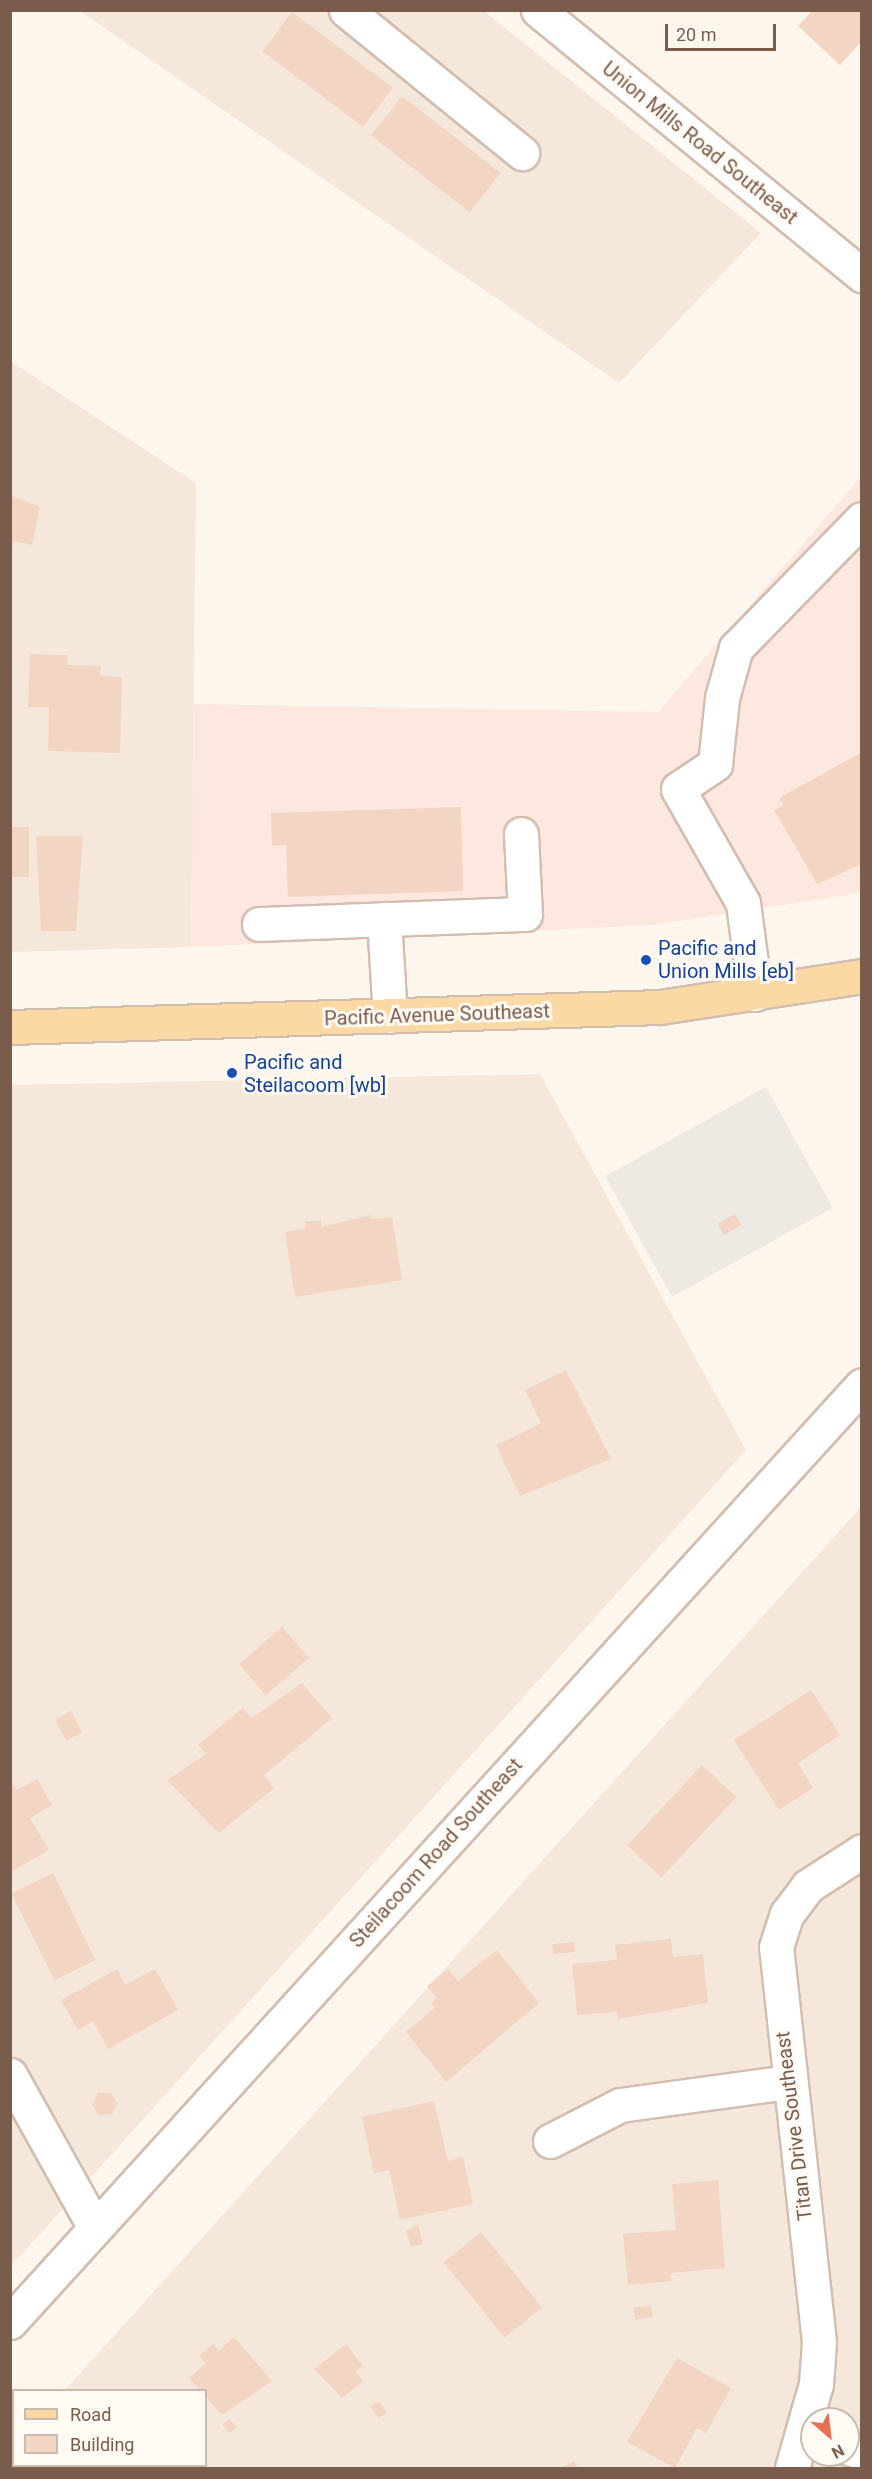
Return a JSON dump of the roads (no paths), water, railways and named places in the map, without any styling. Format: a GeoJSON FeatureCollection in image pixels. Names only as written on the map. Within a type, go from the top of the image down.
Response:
{"type":"FeatureCollection","features":[{"type":"Feature","properties":{"kind":"main road","name":"Pacific Avenue Southeast"},"geometry":{"type":"LineString","coordinates":[[10,1027],[660,1007],[861,976]]}},
{"type":"Feature","properties":{"kind":"street"},"geometry":{"type":"LineString","coordinates":[[346,10],[522,153]]}},
{"type":"Feature","properties":{"kind":"street","name":"Union Mills Road Southeast"},"geometry":{"type":"LineString","coordinates":[[538,10],[861,275]]}},
{"type":"Feature","properties":{"kind":"street"},"geometry":{"type":"LineString","coordinates":[[755,994],[743,903],[678,789],[715,764],[722,698],[736,648],[861,519]]}},
{"type":"Feature","properties":{"kind":"street"},"geometry":{"type":"LineString","coordinates":[[259,924],[525,914],[521,834]]}},
{"type":"Feature","properties":{"kind":"street"},"geometry":{"type":"LineString","coordinates":[[384,919],[390,1016]]}},
{"type":"Feature","properties":{"kind":"street","name":"Steilacoom Road Southeast"},"geometry":{"type":"LineString","coordinates":[[10,2322],[861,1385]]}},
{"type":"Feature","properties":{"kind":"street","name":"Titan Drive Southeast"},"geometry":{"type":"LineString","coordinates":[[812,2407],[819,2342],[776,1947],[787,1914],[808,1886],[861,1851]]}},
{"type":"Feature","properties":{"kind":"street"},"geometry":{"type":"LineString","coordinates":[[10,2075],[95,2228]]}},
{"type":"Feature","properties":{"kind":"street"},"geometry":{"type":"LineString","coordinates":[[550,2141],[620,2105],[789,2082]]}},
{"type":"Feature","properties":{"kind":"street","name":"Titan Drive Southeast"},"geometry":{"type":"LineString","coordinates":[[792,2469],[800,2452]]}},
{"type":"Feature","properties":{"kind":"place","name":"Pacific and Union Mills [eb]"},"geometry":{"type":"Point","coordinates":[646,960]}},
{"type":"Feature","properties":{"kind":"place","name":"Pacific and Steilacoom [wb]"},"geometry":{"type":"Point","coordinates":[232,1073]}}]}
